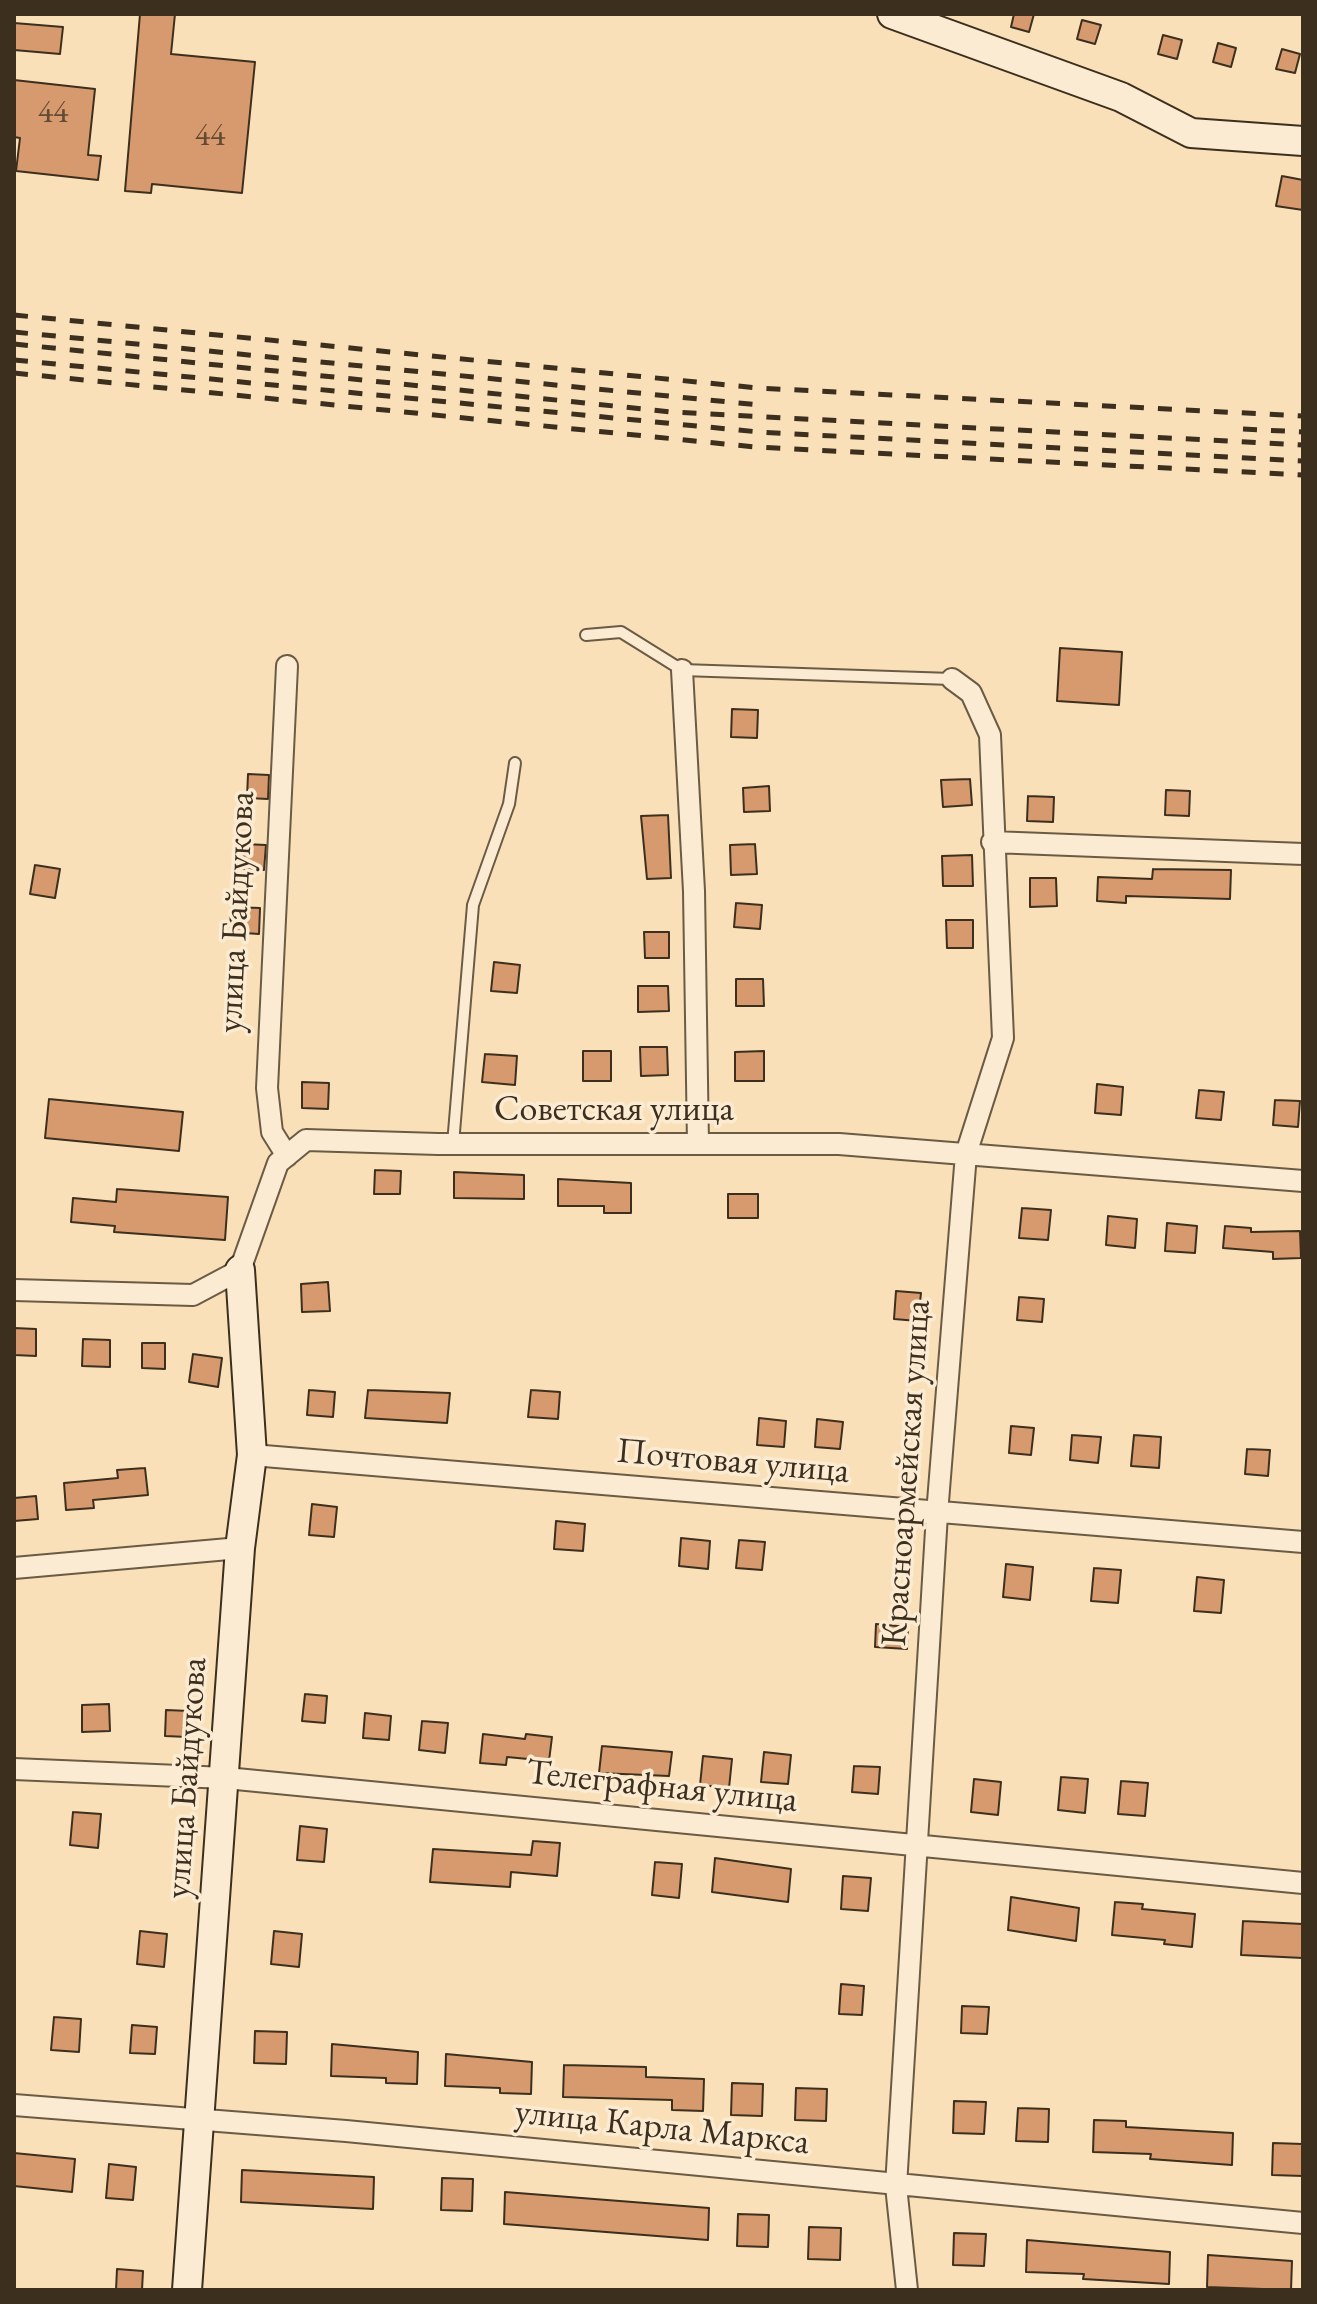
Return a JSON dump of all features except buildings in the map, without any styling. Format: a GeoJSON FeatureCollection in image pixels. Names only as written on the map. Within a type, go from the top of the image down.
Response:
{"type":"FeatureCollection","features":[{"type":"Feature","properties":{"kind":"street"},"geometry":{"type":"LineString","coordinates":[[899,16],[1121,97],[1191,133],[1303,141]]}},
{"type":"Feature","properties":{"kind":"street","name":"улица Байдукова"},"geometry":{"type":"LineString","coordinates":[[287,666],[267,1088],[272,1132],[287,1156]]}},
{"type":"Feature","properties":{"kind":"street"},"geometry":{"type":"LineString","coordinates":[[682,670],[694,891],[698,1144]]}},
{"type":"Feature","properties":{"kind":"street","name":"Красноармейская улица"},"geometry":{"type":"LineString","coordinates":[[907,2290],[896,2186],[914,1847],[937,1514],[966,1154],[1003,1038],[990,735],[971,693],[952,679]]}},
{"type":"Feature","properties":{"kind":"street"},"geometry":{"type":"LineString","coordinates":[[995,842],[1303,854]]}},
{"type":"Feature","properties":{"kind":"street","name":"Советская улица"},"geometry":{"type":"LineString","coordinates":[[287,1156],[306,1140],[453,1144],[839,1144],[1303,1181]]}},
{"type":"Feature","properties":{"kind":"street"},"geometry":{"type":"LineString","coordinates":[[14,1290],[193,1295],[240,1270],[278,1163],[287,1156]]}},
{"type":"Feature","properties":{"kind":"street","name":"улица Байдукова"},"geometry":{"type":"LineString","coordinates":[[187,2290],[202,2120],[240,1548],[252,1455],[240,1270]]}},
{"type":"Feature","properties":{"kind":"street","name":"Почтовая улица"},"geometry":{"type":"LineString","coordinates":[[252,1455],[1303,1542]]}},
{"type":"Feature","properties":{"kind":"street"},"geometry":{"type":"LineString","coordinates":[[14,1568],[240,1548]]}},
{"type":"Feature","properties":{"kind":"street","name":"Телеграфная улица"},"geometry":{"type":"LineString","coordinates":[[14,1769],[226,1778],[1303,1883]]}},
{"type":"Feature","properties":{"kind":"street","name":"улица Карла Маркса"},"geometry":{"type":"LineString","coordinates":[[14,2105],[1303,2223]]}},
{"type":"Feature","properties":{"kind":"lane"},"geometry":{"type":"LineString","coordinates":[[586,635],[621,632],[682,670],[952,679]]}},
{"type":"Feature","properties":{"kind":"lane"},"geometry":{"type":"LineString","coordinates":[[453,1144],[473,905],[509,804],[515,763]]}},
{"type":"Feature","properties":{"kind":"railway"},"geometry":{"type":"LineString","coordinates":[[14,315],[758,388],[1303,416]]}},
{"type":"Feature","properties":{"kind":"railway"},"geometry":{"type":"LineString","coordinates":[[14,332],[760,405]]}},
{"type":"Feature","properties":{"kind":"railway"},"geometry":{"type":"LineString","coordinates":[[14,344],[672,412],[1303,445]]}},
{"type":"Feature","properties":{"kind":"railway"},"geometry":{"type":"LineString","coordinates":[[14,360],[759,432],[1303,461]]}},
{"type":"Feature","properties":{"kind":"railway"},"geometry":{"type":"LineString","coordinates":[[14,373],[755,447],[1303,475]]}},
{"type":"Feature","properties":{"kind":"railway"},"geometry":{"type":"LineString","coordinates":[[1243,429],[1303,432]]}}]}
